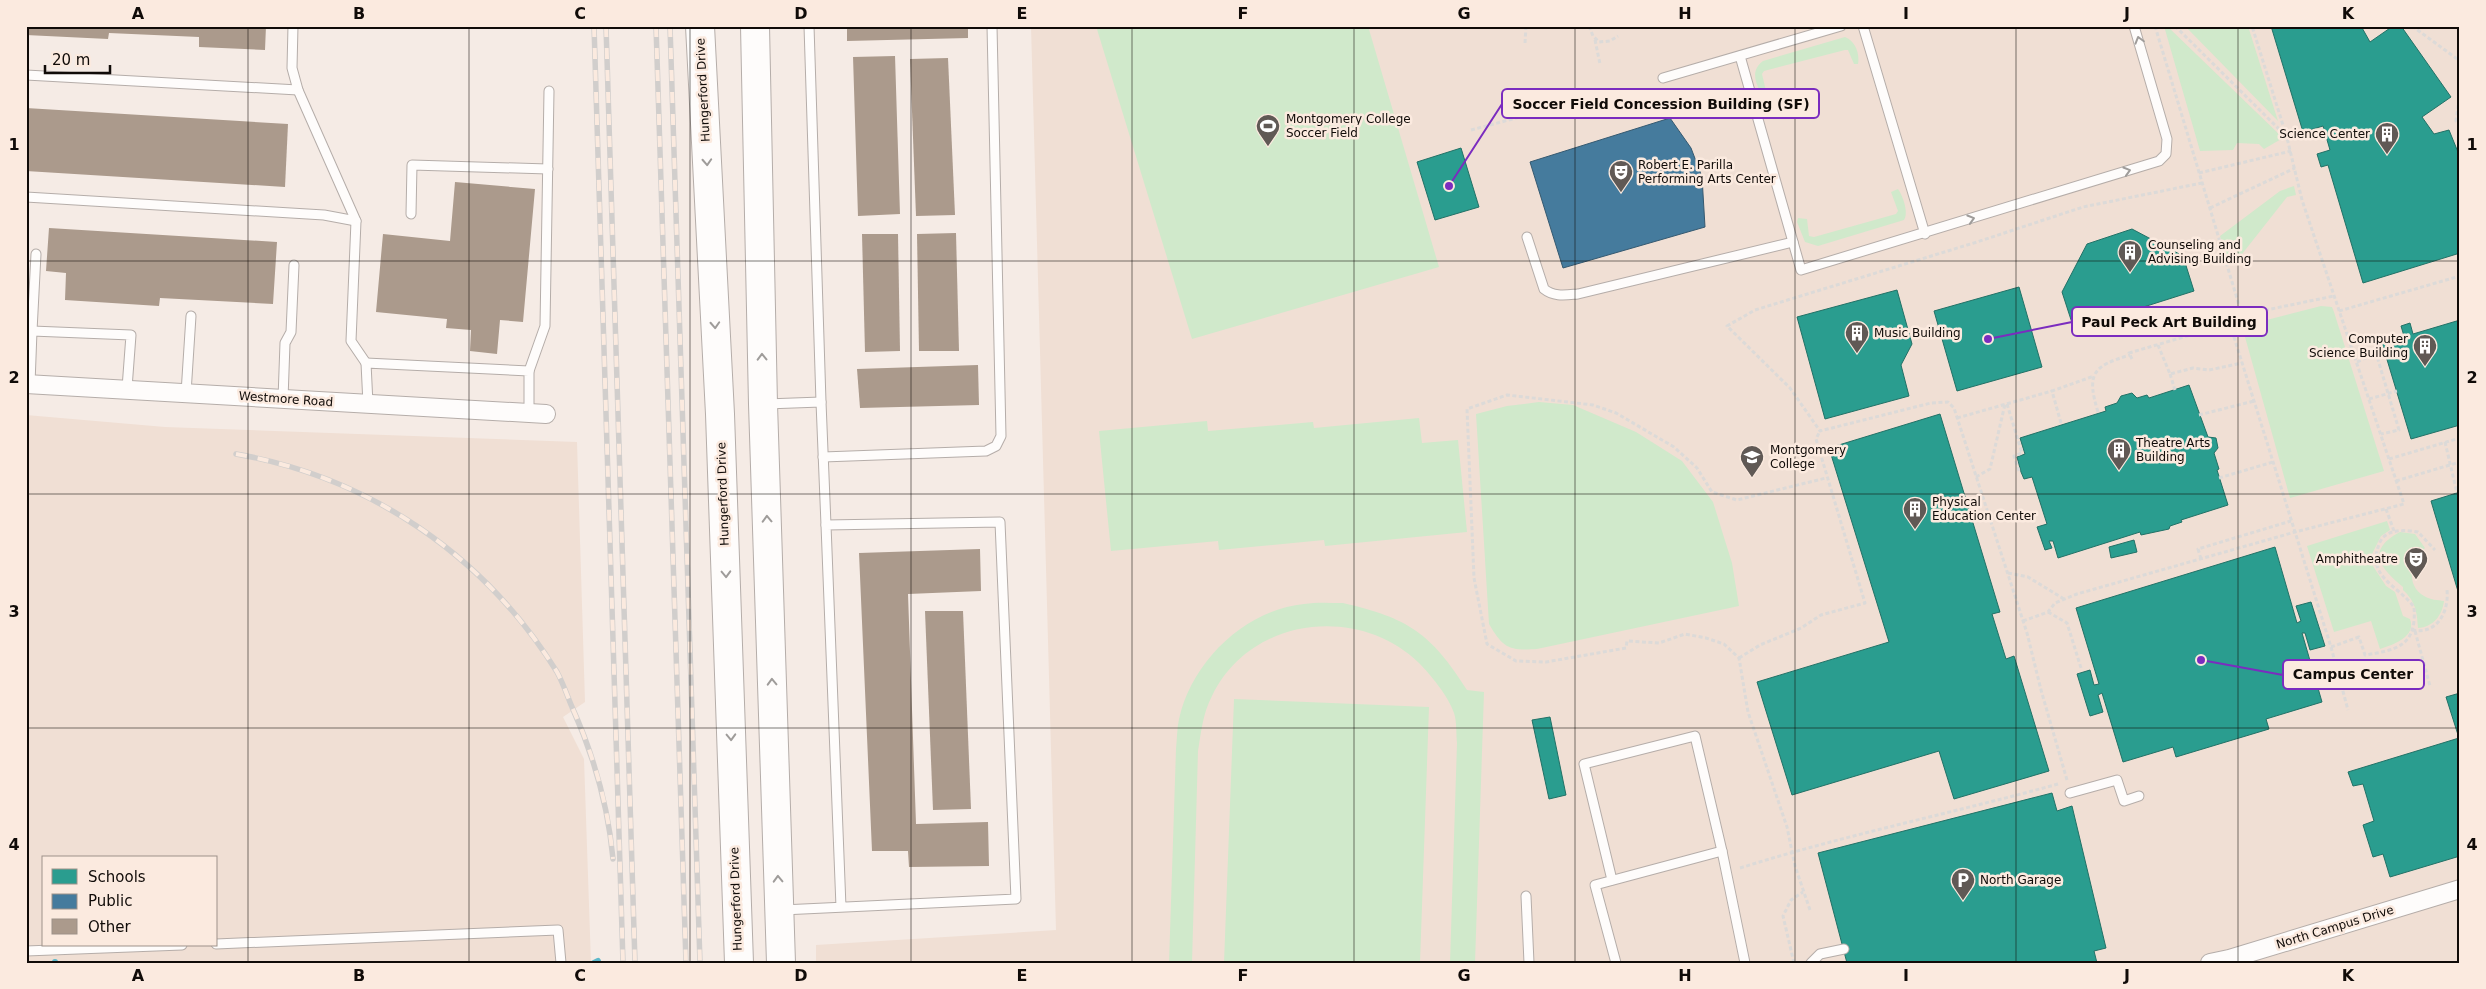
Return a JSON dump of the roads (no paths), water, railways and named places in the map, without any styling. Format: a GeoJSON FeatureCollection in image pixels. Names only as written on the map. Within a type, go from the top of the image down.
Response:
{"type":"FeatureCollection","features":[{"type":"Feature","properties":{"kind":"main road","name":"Hungerford Drive"},"geometry":{"type":"LineString","coordinates":[[700,26],[720,406],[738,963]]}},
{"type":"Feature","properties":{"kind":"main road"},"geometry":{"type":"LineString","coordinates":[[755,26],[763,404],[781,963]]}},
{"type":"Feature","properties":{"kind":"main road"},"geometry":{"type":"LineString","coordinates":[[720,406],[763,404]]}},
{"type":"Feature","properties":{"kind":"street","name":"Westmore Road"},"geometry":{"type":"LineString","coordinates":[[28,384],[127,388],[538,414]]}},
{"type":"Feature","properties":{"kind":"street","name":"North Campus Drive"},"geometry":{"type":"LineString","coordinates":[[2219,962],[2460,889]]}},
{"type":"Feature","properties":{"kind":"lane"},"geometry":{"type":"LineString","coordinates":[[293,26],[292,68],[298,90],[356,221],[351,341],[366,363],[368,404]]}},
{"type":"Feature","properties":{"kind":"lane"},"geometry":{"type":"LineString","coordinates":[[809,26],[820,402],[841,907]]}},
{"type":"Feature","properties":{"kind":"lane"},"geometry":{"type":"LineString","coordinates":[[823,457],[986,451],[996,446],[1001,436],[992,26]]}},
{"type":"Feature","properties":{"kind":"lane"},"geometry":{"type":"LineString","coordinates":[[1663,78],[1841,26]]}},
{"type":"Feature","properties":{"kind":"lane"},"geometry":{"type":"LineString","coordinates":[[1864,26],[1925,234]]}},
{"type":"Feature","properties":{"kind":"lane"},"geometry":{"type":"LineString","coordinates":[[1740,56],[1802,270],[2159,161],[2166,154],[2167,139],[2134,26]]}},
{"type":"Feature","properties":{"kind":"lane"},"geometry":{"type":"LineString","coordinates":[[26,75],[298,90]]}},
{"type":"Feature","properties":{"kind":"lane"},"geometry":{"type":"LineString","coordinates":[[538,414],[529,371],[545,326],[549,91]]}},
{"type":"Feature","properties":{"kind":"lane"},"geometry":{"type":"LineString","coordinates":[[412,214],[412,166],[548,169]]}},
{"type":"Feature","properties":{"kind":"lane"},"geometry":{"type":"LineString","coordinates":[[26,197],[324,215],[356,221]]}},
{"type":"Feature","properties":{"kind":"lane"},"geometry":{"type":"LineString","coordinates":[[1527,237],[1544,289],[1550,294],[1560,295],[1578,294],[1793,242]]}},
{"type":"Feature","properties":{"kind":"lane"},"geometry":{"type":"LineString","coordinates":[[28,384],[36,254]]}},
{"type":"Feature","properties":{"kind":"lane"},"geometry":{"type":"LineString","coordinates":[[282,399],[285,343],[291,332],[294,265]]}},
{"type":"Feature","properties":{"kind":"lane"},"geometry":{"type":"LineString","coordinates":[[186,393],[191,316]]}},
{"type":"Feature","properties":{"kind":"lane"},"geometry":{"type":"LineString","coordinates":[[32,331],[131,335],[127,388]]}},
{"type":"Feature","properties":{"kind":"lane"},"geometry":{"type":"LineString","coordinates":[[366,363],[529,371]]}},
{"type":"Feature","properties":{"kind":"lane"},"geometry":{"type":"LineString","coordinates":[[763,404],[820,402]]}},
{"type":"Feature","properties":{"kind":"lane"},"geometry":{"type":"LineString","coordinates":[[779,910],[1016,899],[1000,522],[826,525]]}},
{"type":"Feature","properties":{"kind":"lane"},"geometry":{"type":"LineString","coordinates":[[1612,880],[1584,764],[1695,736],[1746,963]]}},
{"type":"Feature","properties":{"kind":"lane"},"geometry":{"type":"LineString","coordinates":[[2070,793],[2118,780],[2124,800],[2139,796]]}},
{"type":"Feature","properties":{"kind":"lane"},"geometry":{"type":"LineString","coordinates":[[1616,963],[1595,885],[1722,851]]}},
{"type":"Feature","properties":{"kind":"lane"},"geometry":{"type":"LineString","coordinates":[[1526,896],[1529,963]]}},
{"type":"Feature","properties":{"kind":"lane"},"geometry":{"type":"LineString","coordinates":[[218,944],[558,930],[561,963]]}},
{"type":"Feature","properties":{"kind":"lane"},"geometry":{"type":"LineString","coordinates":[[26,951],[156,946]]}},
{"type":"Feature","properties":{"kind":"lane"},"geometry":{"type":"LineString","coordinates":[[1811,963],[1820,954],[1844,948]]}},
{"type":"Feature","properties":{"kind":"waterway"},"geometry":{"type":"LineString","coordinates":[[594,963],[598,961]]}},
{"type":"Feature","properties":{"kind":"railway"},"geometry":{"type":"LineString","coordinates":[[594,26],[623,963]]}},
{"type":"Feature","properties":{"kind":"railway"},"geometry":{"type":"LineString","coordinates":[[606,26],[635,963]]}},
{"type":"Feature","properties":{"kind":"railway"},"geometry":{"type":"LineString","coordinates":[[656,26],[686,963]]}},
{"type":"Feature","properties":{"kind":"railway"},"geometry":{"type":"LineString","coordinates":[[670,26],[700,963]]}},
{"type":"Feature","properties":{"kind":"railway"},"geometry":{"type":"LineString","coordinates":[[236,454],[285,465],[333,481],[377,502],[420,528],[459,558],[495,592],[528,630],[561,680],[587,744],[599,781],[608,819],[613,859]]}},
{"type":"Feature","properties":{"kind":"place","name":"Montgomery College Soccer Field"},"geometry":{"type":"Point","coordinates":[1268,147]}},
{"type":"Feature","properties":{"kind":"place","name":"Science Center"},"geometry":{"type":"Point","coordinates":[2387,155]}},
{"type":"Feature","properties":{"kind":"place","name":"Soccer Field Concession Building (SF)"},"geometry":{"type":"Point","coordinates":[1449,186]}},
{"type":"Feature","properties":{"kind":"place","name":"Robert E. Parilla Performing Arts Center"},"geometry":{"type":"Point","coordinates":[1621,193]}},
{"type":"Feature","properties":{"kind":"place","name":"Counseling and Advising Building"},"geometry":{"type":"Point","coordinates":[2130,273]}},
{"type":"Feature","properties":{"kind":"place","name":"Paul Peck Art Building"},"geometry":{"type":"Point","coordinates":[1988,339]}},
{"type":"Feature","properties":{"kind":"place","name":"Music Building"},"geometry":{"type":"Point","coordinates":[1857,354]}},
{"type":"Feature","properties":{"kind":"place","name":"Computer Science Building"},"geometry":{"type":"Point","coordinates":[2425,367]}},
{"type":"Feature","properties":{"kind":"place","name":"Theatre Arts Building"},"geometry":{"type":"Point","coordinates":[2119,471]}},
{"type":"Feature","properties":{"kind":"place","name":"Montgomery College"},"geometry":{"type":"Point","coordinates":[1752,478]}},
{"type":"Feature","properties":{"kind":"place","name":"Physical Education Center"},"geometry":{"type":"Point","coordinates":[1915,530]}},
{"type":"Feature","properties":{"kind":"place","name":"Amphitheatre"},"geometry":{"type":"Point","coordinates":[2416,580]}},
{"type":"Feature","properties":{"kind":"place","name":"Campus Center"},"geometry":{"type":"Point","coordinates":[2201,660]}},
{"type":"Feature","properties":{"kind":"place","name":"North Garage"},"geometry":{"type":"Point","coordinates":[1963,901]}}]}
